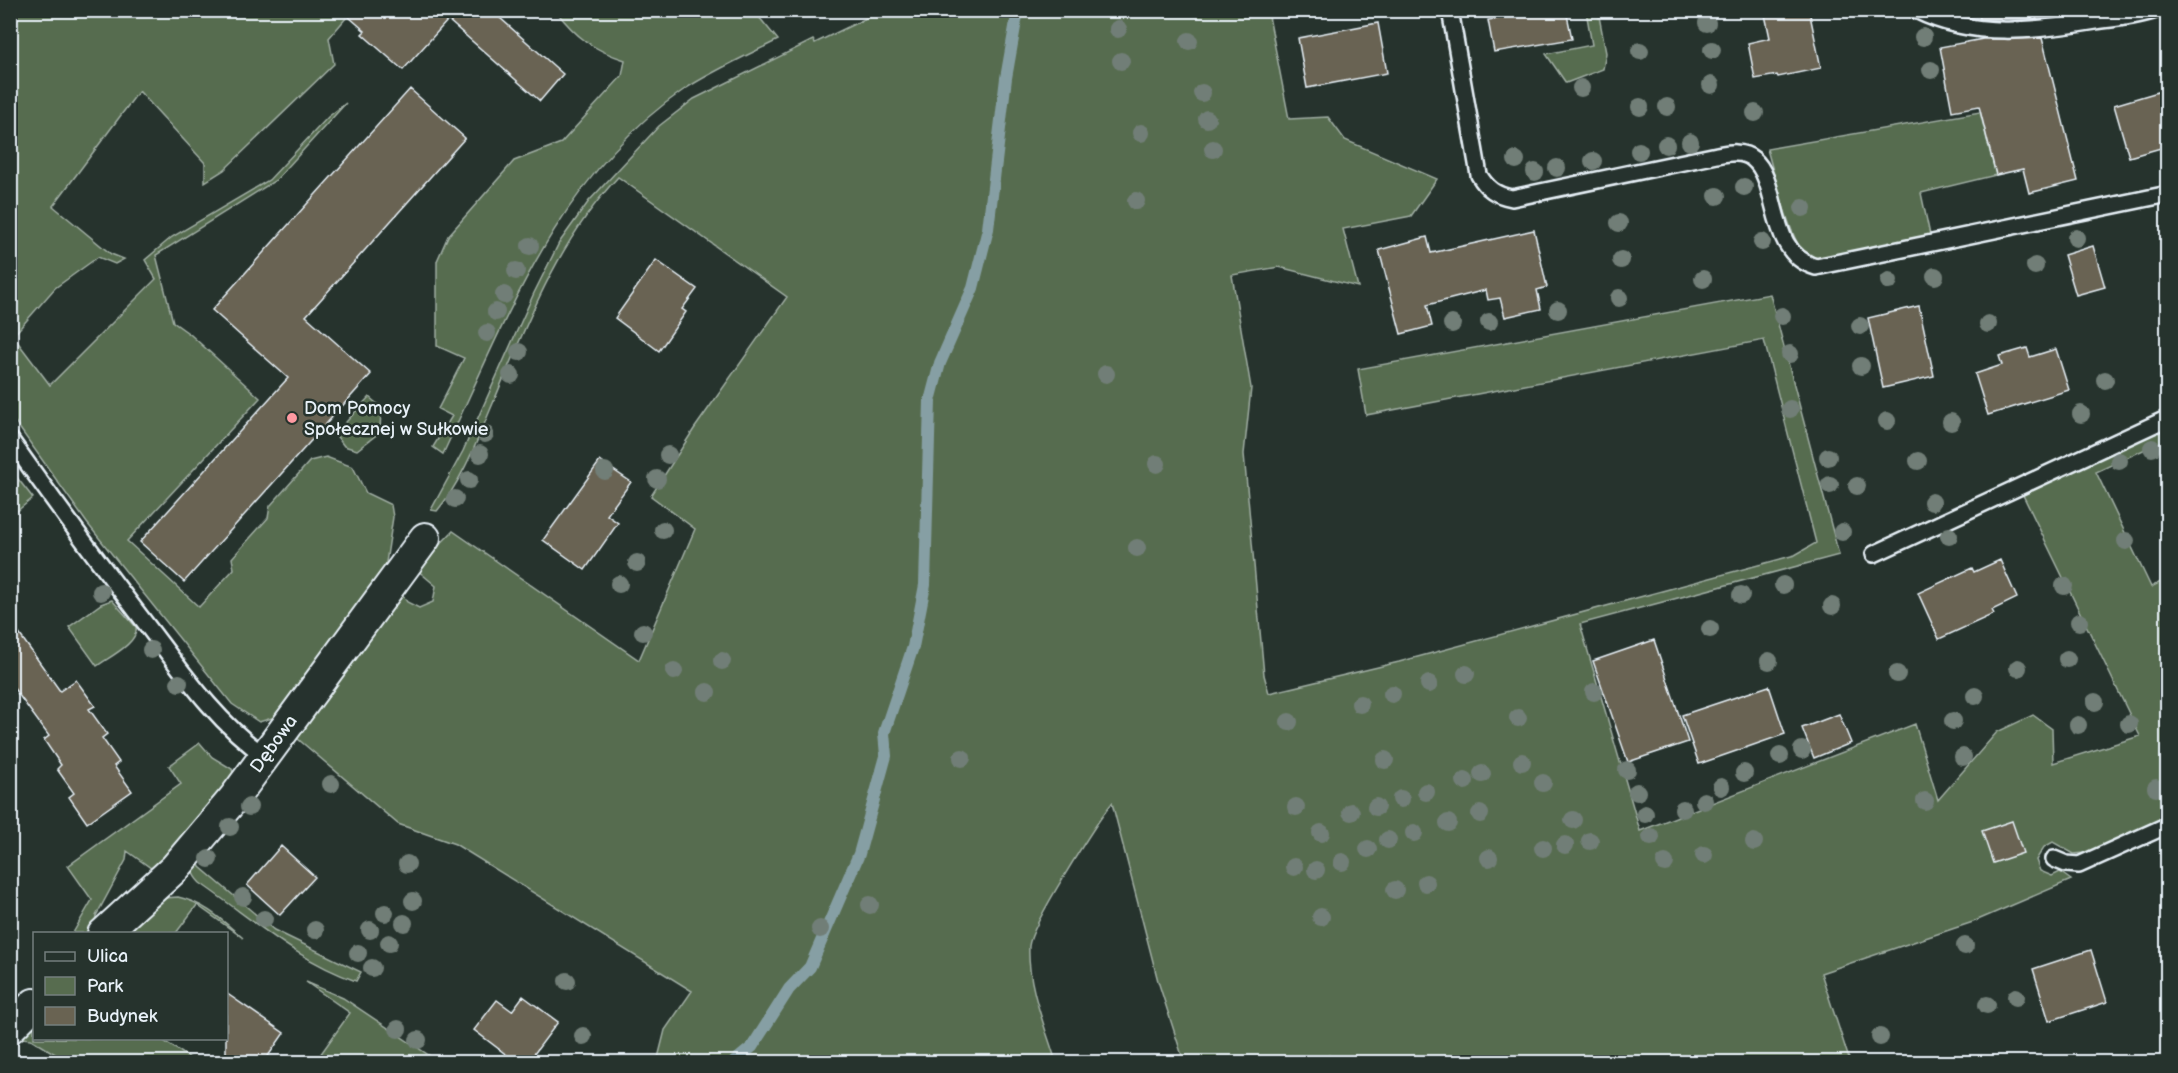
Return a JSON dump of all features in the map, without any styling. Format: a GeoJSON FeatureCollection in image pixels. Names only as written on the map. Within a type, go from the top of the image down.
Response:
{"type":"FeatureCollection","features":[{"type":"Feature","properties":{"kind":"street","name":"Dębowa"},"geometry":{"type":"LineString","coordinates":[[105,932],[175,868],[266,756],[425,538]]}},
{"type":"Feature","properties":{"kind":"street"},"geometry":{"type":"LineString","coordinates":[[10,1028],[33,1005]]}},
{"type":"Feature","properties":{"kind":"lane"},"geometry":{"type":"LineString","coordinates":[[1450,10],[1479,175],[1484,184],[1500,196],[1512,198],[1717,155],[1743,154],[1753,159],[1761,170],[1778,220],[1794,255],[1803,264],[1816,267],[2168,194]]}},
{"type":"Feature","properties":{"kind":"lane"},"geometry":{"type":"LineString","coordinates":[[1916,10],[1937,21],[2008,32],[2054,28],[2155,10]]}},
{"type":"Feature","properties":{"kind":"lane"},"geometry":{"type":"LineString","coordinates":[[1874,554],[2168,418]]}},
{"type":"Feature","properties":{"kind":"lane"},"geometry":{"type":"LineString","coordinates":[[10,439],[63,514],[188,679],[243,741],[266,756]]}},
{"type":"Feature","properties":{"kind":"lane"},"geometry":{"type":"LineString","coordinates":[[2054,859],[2079,865],[2168,825]]}},
{"type":"Feature","properties":{"kind":"green space"},"geometry":{"type":"Polygon","coordinates":[[[10,11],[352,11],[329,38],[334,64],[224,170],[205,182],[205,163],[139,91],[53,206],[111,254],[124,259],[115,264],[98,257],[55,288],[13,336],[50,385],[156,279],[145,260],[172,237],[269,180],[328,117],[346,103],[276,180],[156,255],[173,322],[191,335],[260,398],[127,541],[199,607],[234,569],[232,558],[268,518],[270,506],[310,461],[326,457],[353,467],[366,493],[391,505],[393,517],[385,569],[282,715],[259,722],[232,704],[87,523],[11,416],[10,11]]]}},
{"type":"Feature","properties":{"kind":"green space"},"geometry":{"type":"Polygon","coordinates":[[[556,11],[754,11],[778,40],[717,70],[682,91],[639,126],[601,165],[568,209],[539,256],[513,304],[443,454],[433,447],[452,416],[438,409],[464,358],[437,346],[437,261],[448,236],[514,161],[561,143],[622,76],[625,60],[586,42],[556,11]]]}},
{"type":"Feature","properties":{"kind":"green space"},"geometry":{"type":"Polygon","coordinates":[[[881,11],[1268,11],[1289,119],[1328,117],[1345,140],[1437,179],[1411,216],[1343,229],[1358,287],[1279,267],[1232,275],[1251,388],[1244,454],[1264,675],[1269,693],[1399,662],[1795,555],[1816,543],[1764,340],[1366,415],[1358,369],[1770,294],[1839,555],[1580,624],[1640,831],[1915,724],[1938,800],[1997,732],[2033,715],[2052,729],[2053,763],[2140,736],[2022,493],[2167,428],[2167,439],[2096,472],[2151,587],[2167,579],[2167,817],[2094,852],[2074,854],[2053,842],[2044,847],[2036,860],[2040,871],[2052,876],[2060,872],[2071,880],[1973,922],[1821,973],[1850,1062],[1331,1062],[1329,1055],[1314,1062],[1184,1062],[1158,981],[1112,803],[1079,851],[1052,897],[1032,935],[1029,946],[1034,990],[1056,1062],[657,1062],[665,1030],[692,991],[455,844],[398,824],[292,734],[399,590],[407,602],[419,608],[433,602],[436,586],[416,569],[453,531],[639,660],[695,529],[651,496],[694,429],[787,297],[618,177],[578,227],[546,283],[476,444],[455,486],[437,511],[431,510],[463,451],[559,243],[589,201],[659,126],[694,99],[813,40],[815,43],[881,11]]]}},
{"type":"Feature","properties":{"kind":"green space"},"geometry":{"type":"Polygon","coordinates":[[[1586,11],[1598,11],[1606,53],[1603,69],[1566,83],[1546,54],[1592,45],[1586,11]]]}},
{"type":"Feature","properties":{"kind":"green space"},"geometry":{"type":"Polygon","coordinates":[[[1980,112],[1996,175],[1921,193],[1930,235],[1820,259],[1806,255],[1800,248],[1783,206],[1767,149],[1980,112]]]}},
{"type":"Feature","properties":{"kind":"green space"},"geometry":{"type":"Polygon","coordinates":[[[369,397],[381,407],[380,432],[357,450],[344,446],[335,434],[369,397]]]}},
{"type":"Feature","properties":{"kind":"green space"},"geometry":{"type":"Polygon","coordinates":[[[11,470],[33,498],[10,516],[11,470]]]}},
{"type":"Feature","properties":{"kind":"green space"},"geometry":{"type":"Polygon","coordinates":[[[112,600],[136,627],[136,633],[128,644],[97,666],[69,627],[101,604],[112,600]]]}},
{"type":"Feature","properties":{"kind":"green space"},"geometry":{"type":"Polygon","coordinates":[[[200,743],[212,757],[232,769],[234,777],[164,859],[151,868],[127,851],[126,860],[96,916],[93,932],[74,932],[92,900],[68,866],[181,784],[169,766],[200,743]]]}},
{"type":"Feature","properties":{"kind":"green space"},"geometry":{"type":"Polygon","coordinates":[[[197,858],[200,867],[274,930],[361,972],[356,981],[313,962],[200,883],[192,870],[197,858]]]}},
{"type":"Feature","properties":{"kind":"green space"},"geometry":{"type":"Polygon","coordinates":[[[178,897],[197,903],[243,938],[197,905],[177,932],[122,932],[164,898],[178,897]]]}},
{"type":"Feature","properties":{"kind":"green space"},"geometry":{"type":"Polygon","coordinates":[[[306,982],[343,998],[439,1062],[315,1062],[350,1013],[306,982]]]}},
{"type":"Feature","properties":{"kind":"green space"},"geometry":{"type":"Polygon","coordinates":[[[33,1020],[33,1040],[163,1040],[196,1062],[68,1062],[31,1039],[22,1038],[11,1050],[11,1045],[33,1020]]]}},
{"type":"Feature","properties":{"kind":"building"},"geometry":{"type":"Polygon","coordinates":[[[341,10],[491,10],[563,74],[540,101],[448,20],[403,70],[362,34],[365,31],[341,10]]]}},
{"type":"Feature","properties":{"kind":"building"},"geometry":{"type":"Polygon","coordinates":[[[1506,10],[1566,10],[1572,39],[1494,52],[1488,20],[1507,17],[1506,10]]]}},
{"type":"Feature","properties":{"kind":"building"},"geometry":{"type":"Polygon","coordinates":[[[1764,10],[1809,10],[1821,68],[1778,77],[1777,75],[1755,79],[1748,43],[1770,38],[1764,10]]]}},
{"type":"Feature","properties":{"kind":"building"},"geometry":{"type":"Polygon","coordinates":[[[1979,10],[2035,10],[2037,19],[1980,19],[1979,10]]]}},
{"type":"Feature","properties":{"kind":"building"},"geometry":{"type":"Polygon","coordinates":[[[1378,23],[1387,73],[1307,88],[1298,38],[1378,23]]]}},
{"type":"Feature","properties":{"kind":"building"},"geometry":{"type":"Polygon","coordinates":[[[2042,38],[2078,181],[2029,193],[2023,169],[1996,175],[1979,106],[1952,111],[1940,47],[1983,39],[2042,38]]]}},
{"type":"Feature","properties":{"kind":"building"},"geometry":{"type":"Polygon","coordinates":[[[410,89],[465,138],[306,316],[371,374],[184,582],[140,542],[288,378],[212,310],[410,89]]]}},
{"type":"Feature","properties":{"kind":"building"},"geometry":{"type":"Polygon","coordinates":[[[2168,89],[2168,146],[2129,157],[2114,105],[2168,89]]]}},
{"type":"Feature","properties":{"kind":"building"},"geometry":{"type":"Polygon","coordinates":[[[1534,230],[1547,287],[1537,290],[1541,309],[1505,317],[1500,298],[1488,300],[1486,290],[1427,305],[1432,326],[1401,334],[1379,250],[1427,237],[1431,253],[1534,230]]]}},
{"type":"Feature","properties":{"kind":"building"},"geometry":{"type":"Polygon","coordinates":[[[2093,246],[2105,287],[2076,295],[2064,255],[2093,246]]]}},
{"type":"Feature","properties":{"kind":"building"},"geometry":{"type":"Polygon","coordinates":[[[656,260],[697,289],[682,309],[686,312],[659,351],[615,318],[656,260]]]}},
{"type":"Feature","properties":{"kind":"building"},"geometry":{"type":"Polygon","coordinates":[[[1919,306],[1934,376],[1883,388],[1868,318],[1919,306]]]}},
{"type":"Feature","properties":{"kind":"building"},"geometry":{"type":"Polygon","coordinates":[[[2027,348],[2030,357],[2056,349],[2069,390],[1988,415],[1975,374],[2002,365],[1999,356],[2027,348]]]}},
{"type":"Feature","properties":{"kind":"building"},"geometry":{"type":"Polygon","coordinates":[[[600,461],[631,482],[607,515],[618,523],[585,570],[543,540],[600,461]]]}},
{"type":"Feature","properties":{"kind":"building"},"geometry":{"type":"Polygon","coordinates":[[[2000,560],[2017,598],[1992,610],[1994,614],[1939,639],[1918,593],[1972,568],[1974,572],[2000,560]]]}},
{"type":"Feature","properties":{"kind":"building"},"geometry":{"type":"Polygon","coordinates":[[[10,621],[60,691],[76,680],[95,706],[89,709],[107,734],[102,738],[119,762],[114,766],[132,791],[87,823],[69,797],[74,793],[57,769],[61,765],[44,740],[49,736],[10,683],[10,621]]]}},
{"type":"Feature","properties":{"kind":"building"},"geometry":{"type":"Polygon","coordinates":[[[1654,640],[1688,742],[1628,762],[1593,661],[1654,640]]]}},
{"type":"Feature","properties":{"kind":"building"},"geometry":{"type":"Polygon","coordinates":[[[1769,686],[1785,734],[1699,764],[1682,715],[1769,686]]]}},
{"type":"Feature","properties":{"kind":"building"},"geometry":{"type":"Polygon","coordinates":[[[1839,714],[1851,743],[1814,758],[1802,728],[1839,714]]]}},
{"type":"Feature","properties":{"kind":"building"},"geometry":{"type":"Polygon","coordinates":[[[2012,821],[2023,853],[1993,863],[1982,831],[2012,821]]]}},
{"type":"Feature","properties":{"kind":"building"},"geometry":{"type":"Polygon","coordinates":[[[281,846],[315,877],[280,915],[247,885],[281,846]]]}},
{"type":"Feature","properties":{"kind":"building"},"geometry":{"type":"Polygon","coordinates":[[[2091,950],[2107,1002],[2049,1021],[2033,969],[2091,950]]]}},
{"type":"Feature","properties":{"kind":"building"},"geometry":{"type":"Polygon","coordinates":[[[228,994],[284,1033],[264,1062],[236,1062],[226,1056],[228,994]]]}},
{"type":"Feature","properties":{"kind":"building"},"geometry":{"type":"Polygon","coordinates":[[[523,996],[558,1022],[528,1062],[516,1062],[474,1030],[497,1000],[512,1011],[523,996]]]}},
{"type":"Feature","properties":{"kind":"waterway"},"geometry":{"type":"LineString","coordinates":[[734,1062],[752,1047],[789,989],[810,967],[859,854],[886,756],[884,733],[913,647],[925,585],[930,401],[940,363],[973,288],[988,229],[1006,78],[1018,10]]}},
{"type":"Feature","properties":{"kind":"place","name":"Dom Pomocy Społecznej w Sułkowie"},"geometry":{"type":"Point","coordinates":[292,418]}}]}
